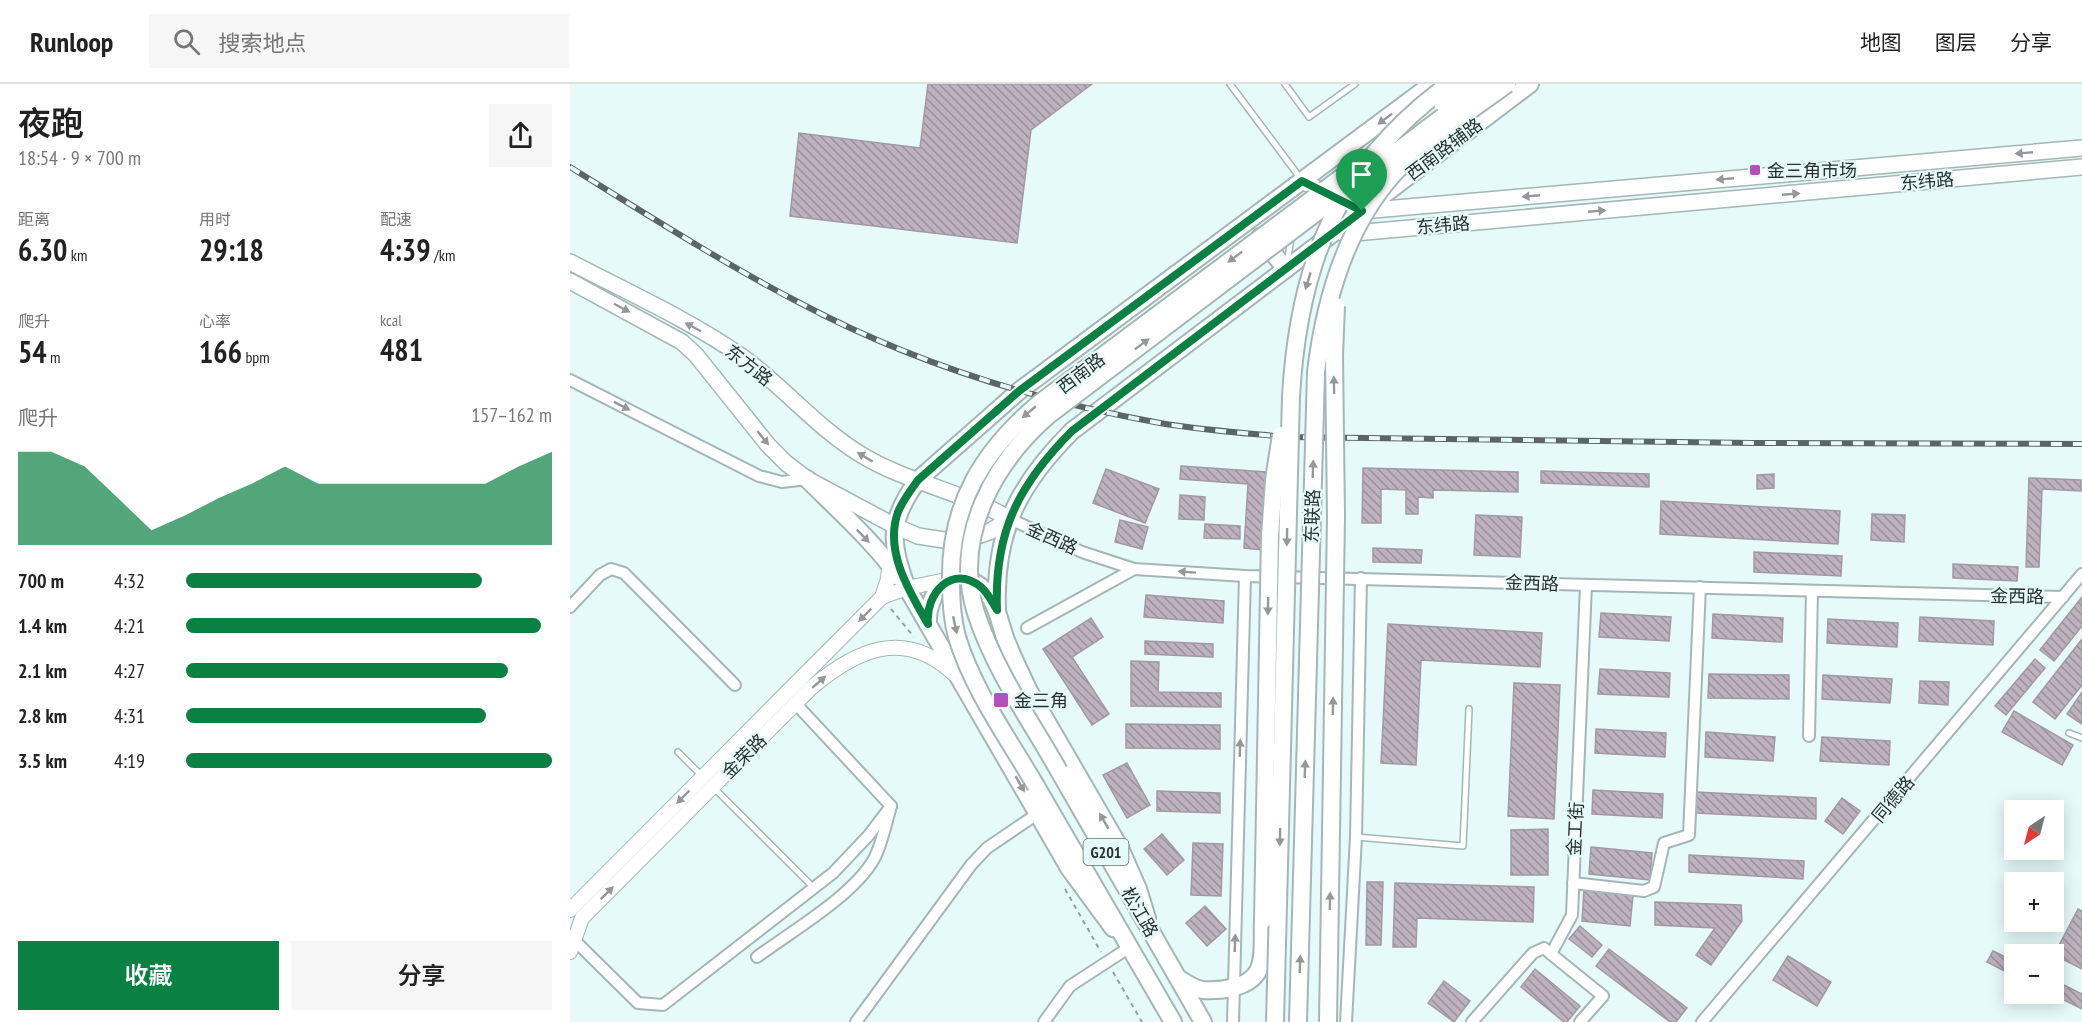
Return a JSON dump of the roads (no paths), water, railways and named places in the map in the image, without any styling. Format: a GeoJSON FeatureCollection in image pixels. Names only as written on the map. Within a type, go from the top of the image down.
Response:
{"type":"FeatureCollection","features":[{"type":"Feature","properties":{"kind":"main road"},"geometry":{"type":"LineString","coordinates":[[1301,186],[1432,84]]}},
{"type":"Feature","properties":{"kind":"main road","name":"东联路"},"geometry":{"type":"LineString","coordinates":[[1275,1022],[1293,360],[1305,290],[1325,233],[1342,199],[1366,162],[1387,138],[1424,103],[1449,84]]}},
{"type":"Feature","properties":{"kind":"main road","name":"西南路"},"geometry":{"type":"LineString","coordinates":[[1036,786],[982,693],[957,637],[952,615],[951,576],[954,535],[965,499],[985,460],[1000,440],[1041,402],[1467,84]]}},
{"type":"Feature","properties":{"kind":"main road","name":"西南路"},"geometry":{"type":"LineString","coordinates":[[1059,771],[994,657],[975,611],[970,588],[972,542],[977,520],[983,502],[1004,463],[1017,445],[1050,414],[1486,84]]}},
{"type":"Feature","properties":{"kind":"main road","name":"东联路"},"geometry":{"type":"LineString","coordinates":[[1298,1022],[1316,372],[1326,312],[1343,259],[1368,206],[1402,165],[1423,146],[1507,84]]}},
{"type":"Feature","properties":{"kind":"main road","name":"西南路辅路"},"geometry":{"type":"LineString","coordinates":[[1330,236],[1530,84]]}},
{"type":"Feature","properties":{"kind":"main road","name":"东纬路"},"geometry":{"type":"LineString","coordinates":[[1362,211],[2082,148]]}},
{"type":"Feature","properties":{"kind":"main road","name":"东纬路"},"geometry":{"type":"LineString","coordinates":[[1330,236],[2082,167]]}},
{"type":"Feature","properties":{"kind":"main road"},"geometry":{"type":"LineString","coordinates":[[1301,186],[1362,211]]}},
{"type":"Feature","properties":{"kind":"main road"},"geometry":{"type":"LineString","coordinates":[[1152,933],[1130,868],[1029,691],[1005,637],[997,610],[998,567],[1002,543],[1020,496],[1033,474],[1072,431],[1330,236],[1301,186]]}},
{"type":"Feature","properties":{"kind":"main road","name":"西南路"},"geometry":{"type":"LineString","coordinates":[[895,526],[898,512],[906,496],[918,480],[1019,391],[1248,221],[1301,186]]}},
{"type":"Feature","properties":{"kind":"main road"},"geometry":{"type":"LineString","coordinates":[[1248,221],[1286,270]]}},
{"type":"Feature","properties":{"kind":"main road"},"geometry":{"type":"LineString","coordinates":[[1328,1022],[1336,517],[1334,325],[1343,259]]}},
{"type":"Feature","properties":{"kind":"main road","name":"东方路"},"geometry":{"type":"LineString","coordinates":[[570,262],[710,335],[743,358],[833,436],[886,469],[967,497],[1010,519]]}},
{"type":"Feature","properties":{"kind":"main road","name":"东方路"},"geometry":{"type":"LineString","coordinates":[[570,281],[682,342],[696,355],[768,446],[807,479],[918,536],[935,539],[969,539],[988,532],[1010,519]]}},
{"type":"Feature","properties":{"kind":"main road"},"geometry":{"type":"LineString","coordinates":[[1178,978],[1203,990],[1234,987],[1250,981],[1258,973],[1262,960],[1271,508],[1293,360]]}},
{"type":"Feature","properties":{"kind":"main road"},"geometry":{"type":"LineString","coordinates":[[807,479],[889,563],[907,588],[1069,868],[1085,892],[1130,947]]}},
{"type":"Feature","properties":{"kind":"main road"},"geometry":{"type":"LineString","coordinates":[[895,526],[895,544],[899,565],[907,588]]}},
{"type":"Feature","properties":{"kind":"main road"},"geometry":{"type":"LineString","coordinates":[[928,624],[927,613],[934,593],[944,584],[956,578],[969,580],[980,586],[997,610]]}},
{"type":"Feature","properties":{"kind":"main road","name":"松江路"},"geometry":{"type":"LineString","coordinates":[[1059,771],[1203,1022]]}},
{"type":"Feature","properties":{"kind":"main road","name":"松江路"},"geometry":{"type":"LineString","coordinates":[[1036,786],[1173,1022]]}},
{"type":"Feature","properties":{"kind":"street"},"geometry":{"type":"LineString","coordinates":[[570,380],[759,476],[782,482],[807,479]]}},
{"type":"Feature","properties":{"kind":"street","name":"金西路"},"geometry":{"type":"LineString","coordinates":[[1010,519],[1082,552],[1134,569],[1245,576],[2063,597]]}},
{"type":"Feature","properties":{"kind":"street"},"geometry":{"type":"LineString","coordinates":[[882,597],[888,579],[895,526]]}},
{"type":"Feature","properties":{"kind":"street"},"geometry":{"type":"LineString","coordinates":[[570,607],[600,575],[611,569],[624,573],[735,685]]}},
{"type":"Feature","properties":{"kind":"street"},"geometry":{"type":"LineString","coordinates":[[1027,628],[1134,569]]}},
{"type":"Feature","properties":{"kind":"street","name":"同德路"},"geometry":{"type":"LineString","coordinates":[[1702,1022],[2082,574]]}},
{"type":"Feature","properties":{"kind":"street"},"geometry":{"type":"LineString","coordinates":[[1233,1022],[1245,576]]}},
{"type":"Feature","properties":{"kind":"street","name":"金荣路"},"geometry":{"type":"LineString","coordinates":[[572,943],[582,918],[882,597],[907,588],[956,578]]}},
{"type":"Feature","properties":{"kind":"street"},"geometry":{"type":"LineString","coordinates":[[1346,1022],[1356,837],[1361,578]]}},
{"type":"Feature","properties":{"kind":"street","name":"金工街"},"geometry":{"type":"LineString","coordinates":[[1551,954],[1572,915],[1586,585]]}},
{"type":"Feature","properties":{"kind":"street"},"geometry":{"type":"LineString","coordinates":[[1573,883],[1644,891],[1654,887],[1664,843],[1689,835],[1700,587]]}},
{"type":"Feature","properties":{"kind":"street"},"geometry":{"type":"LineString","coordinates":[[1809,736],[1812,591]]}},
{"type":"Feature","properties":{"kind":"street","name":"金荣路"},"geometry":{"type":"LineString","coordinates":[[570,910],[831,671],[854,657],[874,649],[892,647],[911,650],[930,656],[959,679]]}},
{"type":"Feature","properties":{"kind":"street"},"geometry":{"type":"LineString","coordinates":[[795,704],[891,806]]}},
{"type":"Feature","properties":{"kind":"street"},"geometry":{"type":"LineString","coordinates":[[572,943],[638,1003],[663,1005],[814,888],[848,858],[891,806]]}},
{"type":"Feature","properties":{"kind":"street"},"geometry":{"type":"LineString","coordinates":[[757,957],[848,890],[863,875],[875,857],[891,806]]}},
{"type":"Feature","properties":{"kind":"street"},"geometry":{"type":"LineString","coordinates":[[856,1022],[971,865],[987,848],[1037,814]]}},
{"type":"Feature","properties":{"kind":"street"},"geometry":{"type":"LineString","coordinates":[[1044,1022],[1070,986],[1130,947]]}},
{"type":"Feature","properties":{"kind":"street"},"geometry":{"type":"LineString","coordinates":[[1472,1022],[1533,952],[1544,948],[1603,996],[1580,1022]]}},
{"type":"Feature","properties":{"kind":"lane"},"geometry":{"type":"LineString","coordinates":[[1230,84],[1301,186]]}},
{"type":"Feature","properties":{"kind":"lane"},"geometry":{"type":"LineString","coordinates":[[1285,84],[1310,117],[1355,84]]}},
{"type":"Feature","properties":{"kind":"lane"},"geometry":{"type":"LineString","coordinates":[[1286,270],[1298,203]]}},
{"type":"Feature","properties":{"kind":"lane"},"geometry":{"type":"LineString","coordinates":[[1356,837],[1462,846],[1469,709]]}},
{"type":"Feature","properties":{"kind":"lane"},"geometry":{"type":"LineString","coordinates":[[2069,733],[2082,738]]}},
{"type":"Feature","properties":{"kind":"lane"},"geometry":{"type":"LineString","coordinates":[[678,752],[814,888]]}},
{"type":"Feature","properties":{"kind":"railway"},"geometry":{"type":"LineString","coordinates":[[570,167],[741,271],[800,303],[886,344],[975,377],[1021,391],[1160,423],[1286,437],[1754,443],[2082,444]]}},
{"type":"Feature","properties":{"kind":"place","name":"金三角市场"},"geometry":{"type":"Point","coordinates":[1755,170]}},
{"type":"Feature","properties":{"kind":"place","name":"金三角"},"geometry":{"type":"Point","coordinates":[1001,700]}}]}
